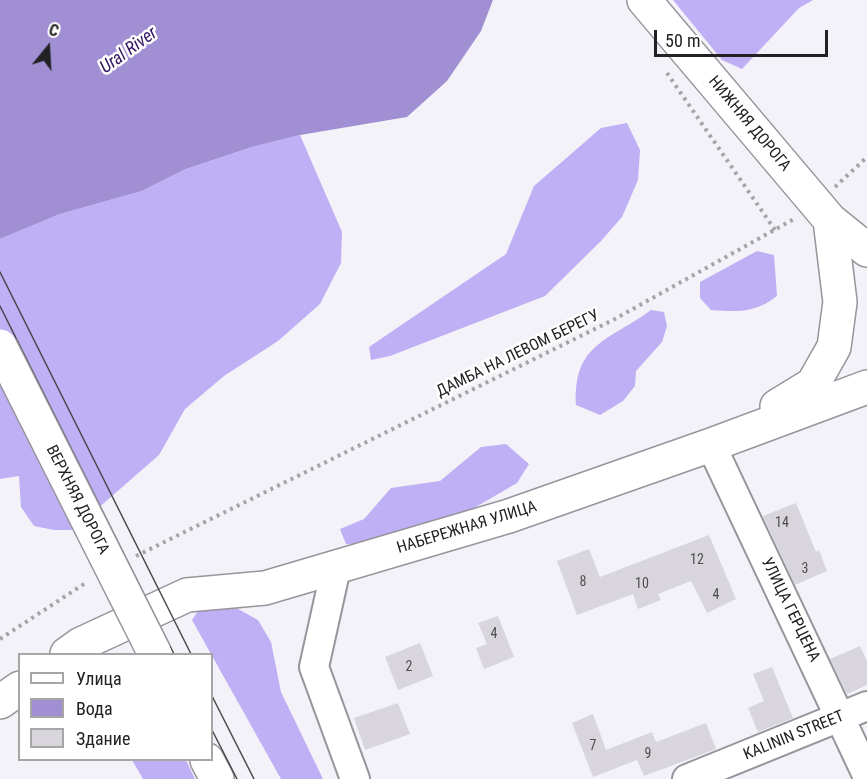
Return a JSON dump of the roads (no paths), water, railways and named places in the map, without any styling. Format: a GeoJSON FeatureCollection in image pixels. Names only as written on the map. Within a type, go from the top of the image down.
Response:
{"type":"FeatureCollection","features":[{"type":"Feature","properties":{"kind":"main road","name":"НИЖНЯЯ ДОРОГА"},"geometry":{"type":"LineString","coordinates":[[644,0],[824,212],[867,250]]}},
{"type":"Feature","properties":{"kind":"main road"},"geometry":{"type":"LineString","coordinates":[[711,445],[813,384],[834,347],[840,302],[824,212]]}},
{"type":"Feature","properties":{"kind":"main road","name":"ВЕРХНЯЯ ДОРОГА"},"geometry":{"type":"LineString","coordinates":[[0,346],[154,653]]}},
{"type":"Feature","properties":{"kind":"main road","name":"НАБЕРЕЖНАЯ УЛИЦА"},"geometry":{"type":"LineString","coordinates":[[68,653],[81,644],[187,595],[265,588],[509,516],[867,387]]}},
{"type":"Feature","properties":{"kind":"main road"},"geometry":{"type":"LineString","coordinates":[[0,702],[18,689]]}},
{"type":"Feature","properties":{"kind":"main road"},"geometry":{"type":"LineString","coordinates":[[208,761],[217,779]]}},
{"type":"Feature","properties":{"kind":"street","name":"УЛИЦА ГЕРЦЕНА"},"geometry":{"type":"LineString","coordinates":[[711,445],[854,712],[867,775]]}},
{"type":"Feature","properties":{"kind":"street"},"geometry":{"type":"LineString","coordinates":[[336,568],[314,668],[355,779]]}},
{"type":"Feature","properties":{"kind":"street","name":"KALININ STREET"},"geometry":{"type":"LineString","coordinates":[[687,779],[854,712]]}},
{"type":"Feature","properties":{"kind":"water","name":"Ural River"},"geometry":{"type":"Polygon","coordinates":[[[0,0],[493,0],[481,31],[447,81],[407,117],[300,135],[252,147],[186,169],[142,191],[60,214],[0,239],[0,0]]]}},
{"type":"Feature","properties":{"kind":"tram line"},"geometry":{"type":"LineString","coordinates":[[0,272],[190,653]]}},
{"type":"Feature","properties":{"kind":"tram line"},"geometry":{"type":"LineString","coordinates":[[0,306],[174,653]]}},
{"type":"Feature","properties":{"kind":"tram line"},"geometry":{"type":"LineString","coordinates":[[213,698],[254,779]]}},
{"type":"Feature","properties":{"kind":"tram line"},"geometry":{"type":"LineString","coordinates":[[213,732],[237,779]]}}]}
